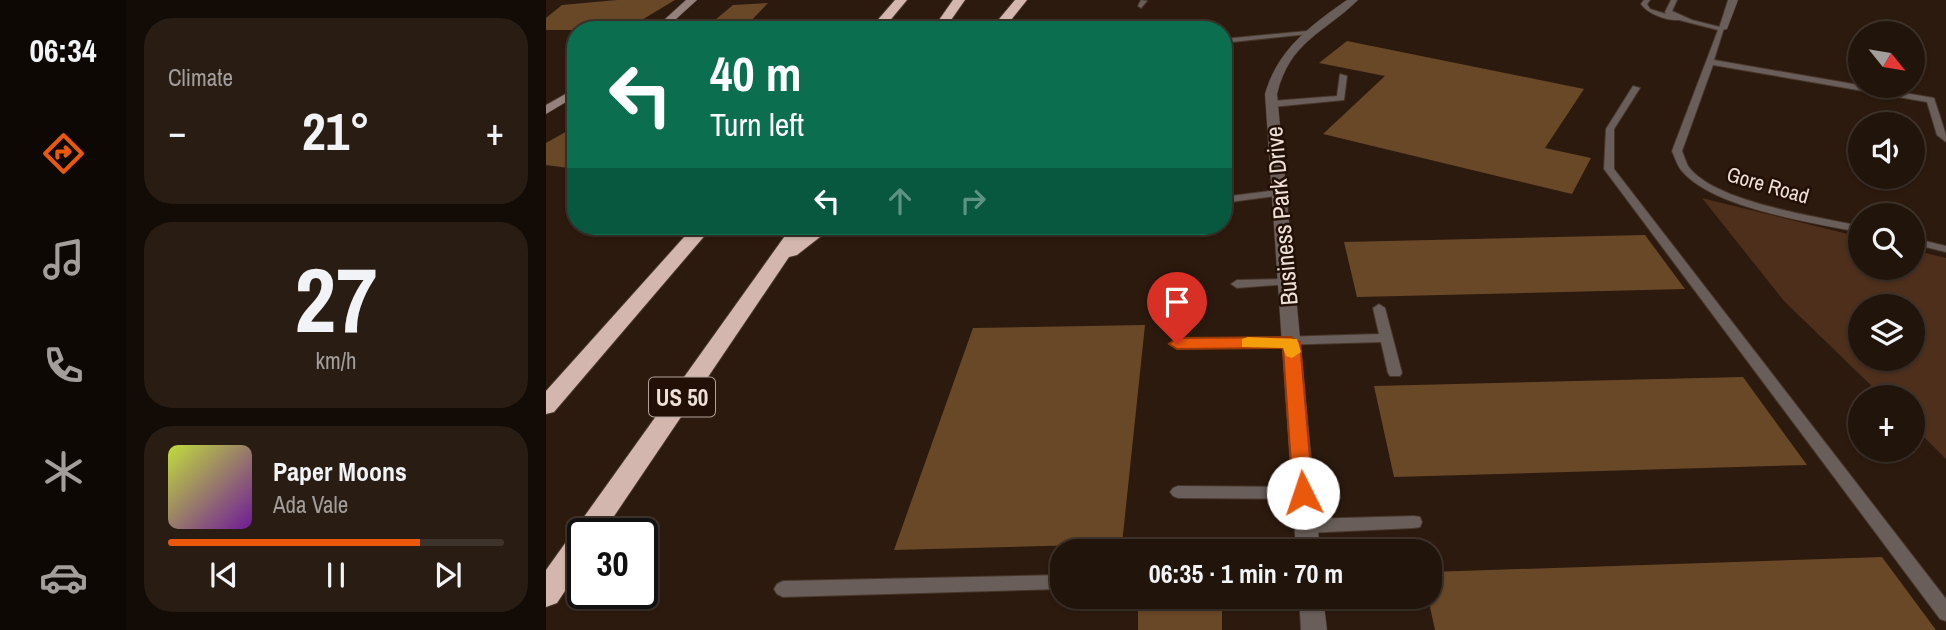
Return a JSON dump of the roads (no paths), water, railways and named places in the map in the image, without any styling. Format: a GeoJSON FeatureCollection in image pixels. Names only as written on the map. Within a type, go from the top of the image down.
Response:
{"type":"FeatureCollection","features":[{"type":"Feature","properties":{"kind":"highway"},"geometry":{"type":"LineString","coordinates":[[871,21],[885,0]]}},
{"type":"Feature","properties":{"kind":"highway"},"geometry":{"type":"LineString","coordinates":[[883,21],[901,0]]}},
{"type":"Feature","properties":{"kind":"highway"},"geometry":{"type":"LineString","coordinates":[[944,21],[959,0]]}},
{"type":"Feature","properties":{"kind":"highway"},"geometry":{"type":"LineString","coordinates":[[1004,21],[1021,0]]}},
{"type":"Feature","properties":{"kind":"highway"},"geometry":{"type":"LineString","coordinates":[[546,406],[696,235]]}},
{"type":"Feature","properties":{"kind":"highway","name":"US 50"},"geometry":{"type":"LineString","coordinates":[[598,518],[794,235]]}},
{"type":"Feature","properties":{"kind":"highway"},"geometry":{"type":"LineString","coordinates":[[776,260],[812,235]]}},
{"type":"Feature","properties":{"kind":"highway"},"geometry":{"type":"LineString","coordinates":[[546,594],[567,563]]}},
{"type":"Feature","properties":{"kind":"street"},"geometry":{"type":"LineString","coordinates":[[668,21],[692,0]]}},
{"type":"Feature","properties":{"kind":"street","name":"Business Park Drive"},"geometry":{"type":"LineString","coordinates":[[1307,539],[1272,104],[1274,77],[1280,62],[1307,33],[1353,0]]}},
{"type":"Feature","properties":{"kind":"street","name":"Gore Road"},"geometry":{"type":"LineString","coordinates":[[1722,29],[1733,0]]}},
{"type":"Feature","properties":{"kind":"street"},"geometry":{"type":"LineString","coordinates":[[547,109],[567,97]]}},
{"type":"Feature","properties":{"kind":"street"},"geometry":{"type":"LineString","coordinates":[[1312,609],[1314,630]]}},
{"type":"Feature","properties":{"kind":"lane"},"geometry":{"type":"LineString","coordinates":[[1647,0],[1644,4],[1648,10],[1722,29]]}},
{"type":"Feature","properties":{"kind":"lane"},"geometry":{"type":"LineString","coordinates":[[1674,0],[1668,12],[1689,22]]}},
{"type":"Feature","properties":{"kind":"lane","name":"Gore Road"},"geometry":{"type":"LineString","coordinates":[[1722,29],[1677,151],[1678,161],[1687,173],[1717,192],[1742,201],[1848,226]]}},
{"type":"Feature","properties":{"kind":"lane"},"geometry":{"type":"LineString","coordinates":[[1232,40],[1307,33]]}},
{"type":"Feature","properties":{"kind":"lane"},"geometry":{"type":"LineString","coordinates":[[1710,62],[1931,100],[1941,135],[1946,139]]}},
{"type":"Feature","properties":{"kind":"lane"},"geometry":{"type":"LineString","coordinates":[[1272,104],[1341,98],[1343,76]]}},
{"type":"Feature","properties":{"kind":"lane"},"geometry":{"type":"LineString","coordinates":[[1636,88],[1611,129],[1609,169],[1946,612]]}},
{"type":"Feature","properties":{"kind":"lane"},"geometry":{"type":"LineString","coordinates":[[1232,199],[1279,193]]}},
{"type":"Feature","properties":{"kind":"lane"},"geometry":{"type":"LineString","coordinates":[[1925,244],[1946,249]]}},
{"type":"Feature","properties":{"kind":"lane"},"geometry":{"type":"LineString","coordinates":[[1237,284],[1286,282]]}},
{"type":"Feature","properties":{"kind":"lane"},"geometry":{"type":"LineString","coordinates":[[1379,308],[1395,373]]}},
{"type":"Feature","properties":{"kind":"lane"},"geometry":{"type":"LineString","coordinates":[[1177,344],[1387,338]]}},
{"type":"Feature","properties":{"kind":"lane"},"geometry":{"type":"LineString","coordinates":[[1178,492],[1303,493]]}},
{"type":"Feature","properties":{"kind":"lane"},"geometry":{"type":"LineString","coordinates":[[1306,526],[1414,522]]}},
{"type":"Feature","properties":{"kind":"lane"},"geometry":{"type":"LineString","coordinates":[[783,589],[1050,582]]}}]}
